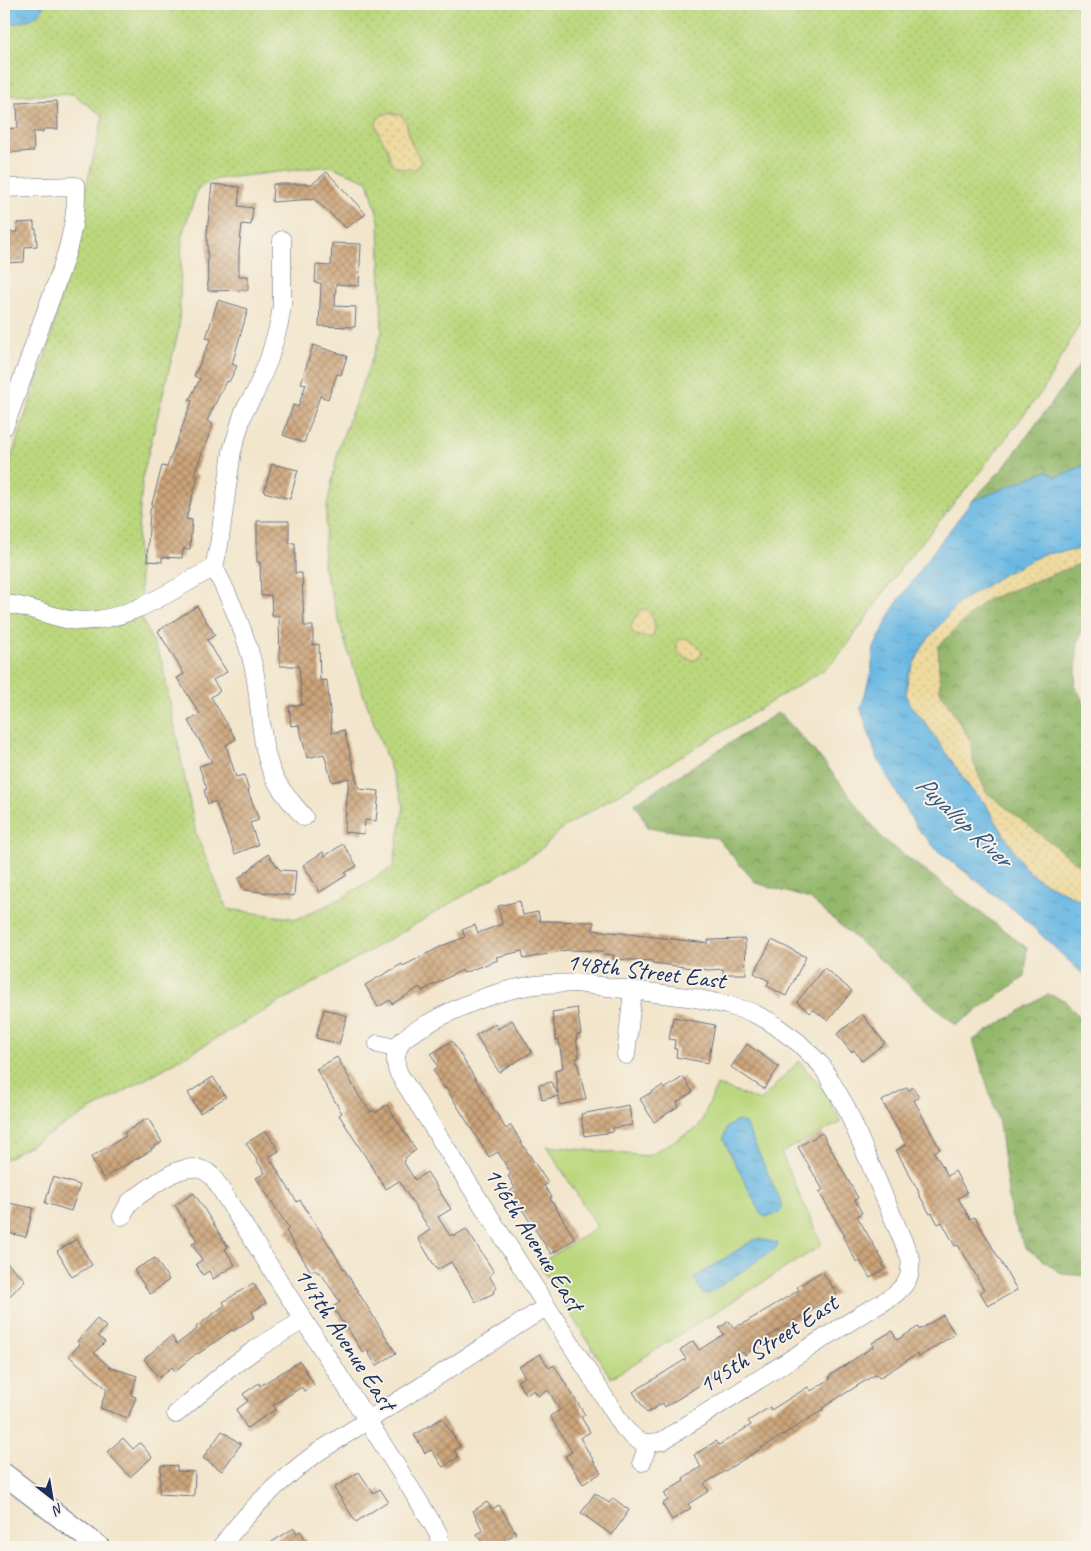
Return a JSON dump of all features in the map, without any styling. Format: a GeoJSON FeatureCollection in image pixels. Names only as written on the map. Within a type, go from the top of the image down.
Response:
{"type":"FeatureCollection","features":[{"type":"Feature","properties":{"kind":"main road"},"geometry":{"type":"LineString","coordinates":[[4,1474],[99,1547]]}},
{"type":"Feature","properties":{"kind":"street"},"geometry":{"type":"LineString","coordinates":[[4,188],[76,186],[77,206],[64,262],[4,427]]}},
{"type":"Feature","properties":{"kind":"street"},"geometry":{"type":"LineString","coordinates":[[282,240],[282,305],[279,324],[269,359],[255,393],[244,411],[232,451],[219,545],[214,567],[231,600],[250,651],[255,671],[266,752],[271,769],[278,784],[304,817]]}},
{"type":"Feature","properties":{"kind":"street"},"geometry":{"type":"LineString","coordinates":[[4,604],[19,605],[72,620],[91,621],[130,611],[214,567]]}},
{"type":"Feature","properties":{"kind":"street","name":"148th Street East"},"geometry":{"type":"LineString","coordinates":[[398,1050],[406,1037],[449,1012],[485,997],[545,984],[576,983],[695,998],[750,1012],[769,1021],[799,1043],[822,1066],[853,1123],[908,1250],[916,1278]]}},
{"type":"Feature","properties":{"kind":"street"},"geometry":{"type":"LineString","coordinates":[[626,1055],[633,990]]}},
{"type":"Feature","properties":{"kind":"street"},"geometry":{"type":"LineString","coordinates":[[378,1044],[398,1050]]}},
{"type":"Feature","properties":{"kind":"street","name":"146th Avenue East"},"geometry":{"type":"LineString","coordinates":[[398,1050],[396,1066],[399,1074],[546,1307],[624,1428],[639,1442],[648,1444]]}},
{"type":"Feature","properties":{"kind":"street","name":"147th Avenue East"},"geometry":{"type":"LineString","coordinates":[[122,1216],[129,1203],[174,1172],[195,1168],[207,1172],[212,1177],[438,1533],[441,1547]]}},
{"type":"Feature","properties":{"kind":"street","name":"145th Street East"},"geometry":{"type":"LineString","coordinates":[[648,1444],[662,1441],[893,1296],[902,1287],[916,1278]]}},
{"type":"Feature","properties":{"kind":"street"},"geometry":{"type":"LineString","coordinates":[[221,1547],[233,1530],[282,1480],[318,1452],[546,1307]]}},
{"type":"Feature","properties":{"kind":"street"},"geometry":{"type":"LineString","coordinates":[[176,1414],[231,1367],[303,1320]]}},
{"type":"Feature","properties":{"kind":"street"},"geometry":{"type":"LineString","coordinates":[[642,1462],[648,1444]]}},
{"type":"Feature","properties":{"kind":"green space"},"geometry":{"type":"Polygon","coordinates":[[[4,4],[1087,4],[1087,311],[1043,390],[975,478],[903,565],[846,647],[827,668],[564,827],[539,851],[411,927],[4,1160],[4,647],[10,462],[50,341],[103,116],[73,94],[4,96],[4,4]],[[330,166],[217,179],[198,188],[182,235],[179,329],[143,475],[137,542],[143,621],[162,662],[196,834],[227,909],[297,919],[338,900],[393,867],[404,806],[348,652],[323,565],[327,506],[339,446],[382,332],[379,220],[368,181],[330,166]]]}},
{"type":"Feature","properties":{"kind":"green space"},"geometry":{"type":"Polygon","coordinates":[[[1087,355],[1087,464],[1056,477],[972,501],[1005,466],[1087,355]]]}},
{"type":"Feature","properties":{"kind":"green space"},"geometry":{"type":"Polygon","coordinates":[[[1087,561],[1087,619],[1078,641],[1075,686],[1087,708],[1087,871],[986,792],[974,764],[970,739],[940,691],[938,646],[986,600],[1087,561]]]}},
{"type":"Feature","properties":{"kind":"green space"},"geometry":{"type":"Polygon","coordinates":[[[779,712],[824,762],[882,838],[1027,948],[1025,977],[956,1025],[810,899],[756,883],[717,838],[648,827],[635,803],[779,712]]]}},
{"type":"Feature","properties":{"kind":"green space"},"geometry":{"type":"Polygon","coordinates":[[[1048,994],[1064,1000],[1087,1026],[1087,1276],[1062,1274],[1025,1247],[1011,1215],[999,1123],[973,1040],[1048,994]]]}},
{"type":"Feature","properties":{"kind":"green space"},"geometry":{"type":"Polygon","coordinates":[[[799,1061],[823,1089],[841,1122],[781,1153],[822,1245],[611,1378],[539,1264],[597,1227],[547,1146],[647,1156],[699,1127],[717,1085],[760,1101],[799,1061]]]}},
{"type":"Feature","properties":{"kind":"sand"},"geometry":{"type":"Polygon","coordinates":[[[389,113],[401,115],[406,122],[411,143],[421,161],[417,168],[402,168],[391,162],[388,150],[376,124],[382,116],[389,113]]]}},
{"type":"Feature","properties":{"kind":"sand"},"geometry":{"type":"Polygon","coordinates":[[[1087,546],[1087,561],[986,600],[938,646],[940,691],[970,740],[974,764],[986,792],[1087,871],[1087,904],[1036,878],[1024,867],[984,802],[970,788],[922,718],[909,704],[906,696],[908,676],[923,645],[958,603],[1006,573],[1043,554],[1075,550],[1087,546]]]}},
{"type":"Feature","properties":{"kind":"sand"},"geometry":{"type":"Polygon","coordinates":[[[644,609],[653,618],[655,630],[652,637],[635,634],[631,628],[640,610],[644,609]]]}},
{"type":"Feature","properties":{"kind":"sand"},"geometry":{"type":"Polygon","coordinates":[[[683,638],[691,641],[701,651],[702,653],[698,659],[686,658],[677,650],[677,642],[683,638]]]}},
{"type":"Feature","properties":{"kind":"water"},"geometry":{"type":"Polygon","coordinates":[[[4,4],[44,4],[42,10],[33,18],[4,27],[4,4]]]}},
{"type":"Feature","properties":{"kind":"water","name":"Puyallup River"},"geometry":{"type":"Polygon","coordinates":[[[1087,464],[1087,546],[1075,550],[1043,554],[1006,573],[958,603],[923,645],[908,676],[906,696],[909,704],[922,718],[970,788],[984,802],[1024,867],[1036,878],[1087,904],[1087,978],[1018,913],[937,850],[917,828],[877,758],[861,709],[871,672],[874,648],[894,607],[972,501],[1047,471],[1056,477],[1087,464]]]}},
{"type":"Feature","properties":{"kind":"water"},"geometry":{"type":"Polygon","coordinates":[[[737,1121],[745,1123],[780,1200],[782,1209],[779,1213],[768,1217],[763,1216],[723,1139],[727,1127],[737,1121]]]}},
{"type":"Feature","properties":{"kind":"water"},"geometry":{"type":"Polygon","coordinates":[[[758,1239],[778,1243],[776,1248],[708,1294],[703,1294],[694,1278],[753,1240],[758,1239]]]}},
{"type":"Feature","properties":{"kind":"building"},"geometry":{"type":"Polygon","coordinates":[[[57,101],[58,129],[43,129],[43,132],[33,132],[34,151],[4,153],[4,129],[18,128],[17,103],[57,101]]]}},
{"type":"Feature","properties":{"kind":"building"},"geometry":{"type":"Polygon","coordinates":[[[327,172],[366,214],[346,228],[314,199],[272,202],[273,184],[312,184],[327,172]]]}},
{"type":"Feature","properties":{"kind":"building"},"geometry":{"type":"Polygon","coordinates":[[[212,184],[240,187],[238,206],[253,208],[251,225],[242,224],[239,251],[239,276],[248,276],[248,290],[208,291],[207,233],[212,184]]]}},
{"type":"Feature","properties":{"kind":"building"},"geometry":{"type":"Polygon","coordinates":[[[34,222],[37,246],[25,247],[24,262],[5,263],[4,232],[18,232],[17,223],[34,222]]]}},
{"type":"Feature","properties":{"kind":"building"},"geometry":{"type":"Polygon","coordinates":[[[332,243],[361,244],[359,286],[336,284],[335,306],[356,307],[355,327],[319,326],[321,283],[315,283],[316,265],[331,266],[332,243]]]}},
{"type":"Feature","properties":{"kind":"building"},"geometry":{"type":"Polygon","coordinates":[[[218,300],[248,309],[232,364],[237,366],[229,382],[226,381],[207,421],[213,424],[194,474],[198,476],[186,519],[192,520],[190,549],[183,549],[182,558],[162,557],[162,562],[147,561],[150,511],[162,466],[167,467],[192,401],[189,400],[200,379],[194,376],[211,339],[206,338],[218,300]]]}},
{"type":"Feature","properties":{"kind":"building"},"geometry":{"type":"Polygon","coordinates":[[[313,345],[347,356],[341,375],[337,374],[328,399],[320,396],[304,443],[283,435],[293,405],[298,407],[306,384],[301,383],[313,345]]]}},
{"type":"Feature","properties":{"kind":"building"},"geometry":{"type":"Polygon","coordinates":[[[272,464],[298,470],[290,499],[264,492],[272,464]]]}},
{"type":"Feature","properties":{"kind":"building"},"geometry":{"type":"Polygon","coordinates":[[[257,521],[289,521],[289,543],[295,543],[295,573],[302,573],[304,626],[313,626],[313,645],[319,644],[320,681],[327,680],[332,733],[344,730],[359,789],[379,791],[376,821],[365,820],[364,834],[344,832],[349,778],[332,782],[324,754],[307,758],[299,725],[291,726],[289,706],[302,705],[299,666],[280,666],[279,616],[272,616],[271,595],[261,596],[260,562],[257,562],[257,521]]]}},
{"type":"Feature","properties":{"kind":"building"},"geometry":{"type":"Polygon","coordinates":[[[197,606],[215,635],[207,640],[227,672],[213,680],[220,691],[211,697],[236,739],[226,745],[236,777],[244,775],[259,820],[250,823],[258,845],[235,854],[215,801],[208,804],[204,790],[207,789],[199,766],[212,762],[188,721],[200,714],[177,678],[184,674],[158,631],[197,606]]]}},
{"type":"Feature","properties":{"kind":"building"},"geometry":{"type":"Polygon","coordinates":[[[343,844],[357,866],[345,873],[347,875],[320,892],[303,865],[323,852],[325,856],[343,844]]]}},
{"type":"Feature","properties":{"kind":"building"},"geometry":{"type":"Polygon","coordinates":[[[268,854],[280,870],[296,871],[294,896],[244,890],[238,879],[268,854]]]}},
{"type":"Feature","properties":{"kind":"building"},"geometry":{"type":"Polygon","coordinates":[[[520,901],[523,915],[538,912],[540,921],[594,922],[593,930],[708,943],[708,940],[745,939],[746,974],[723,974],[723,969],[709,970],[652,963],[652,961],[613,959],[614,955],[603,954],[604,951],[566,950],[524,959],[522,951],[496,957],[498,960],[463,973],[462,970],[422,991],[420,987],[392,1004],[390,1000],[378,1007],[365,985],[402,964],[403,966],[442,946],[465,937],[462,930],[475,925],[478,933],[502,924],[498,906],[520,901]]]}},
{"type":"Feature","properties":{"kind":"building"},"geometry":{"type":"Polygon","coordinates":[[[772,940],[806,957],[786,996],[767,986],[769,981],[754,973],[772,940]]]}},
{"type":"Feature","properties":{"kind":"building"},"geometry":{"type":"Polygon","coordinates":[[[824,968],[852,991],[828,1021],[813,1009],[810,1013],[797,1002],[824,968]]]}},
{"type":"Feature","properties":{"kind":"building"},"geometry":{"type":"Polygon","coordinates":[[[577,1008],[581,1034],[576,1035],[579,1058],[576,1058],[586,1099],[560,1105],[559,1096],[542,1100],[539,1085],[551,1082],[558,1094],[555,1070],[563,1068],[552,1012],[577,1008]]]}},
{"type":"Feature","properties":{"kind":"building"},"geometry":{"type":"Polygon","coordinates":[[[324,1009],[347,1016],[339,1044],[316,1038],[324,1009]]]}},
{"type":"Feature","properties":{"kind":"building"},"geometry":{"type":"Polygon","coordinates":[[[862,1014],[885,1043],[862,1061],[854,1050],[851,1052],[837,1034],[862,1014]]]}},
{"type":"Feature","properties":{"kind":"building"},"geometry":{"type":"Polygon","coordinates":[[[673,1017],[715,1025],[708,1063],[676,1057],[677,1049],[674,1049],[675,1040],[669,1039],[673,1017]]]}},
{"type":"Feature","properties":{"kind":"building"},"geometry":{"type":"Polygon","coordinates":[[[512,1020],[532,1052],[499,1072],[476,1035],[495,1024],[498,1029],[512,1020]]]}},
{"type":"Feature","properties":{"kind":"building"},"geometry":{"type":"Polygon","coordinates":[[[452,1041],[506,1129],[511,1125],[548,1183],[544,1186],[575,1239],[551,1254],[510,1191],[515,1188],[508,1176],[511,1174],[498,1152],[489,1157],[433,1070],[438,1067],[431,1054],[452,1041]]]}},
{"type":"Feature","properties":{"kind":"building"},"geometry":{"type":"Polygon","coordinates":[[[747,1044],[779,1067],[764,1089],[731,1067],[747,1044]]]}},
{"type":"Feature","properties":{"kind":"building"},"geometry":{"type":"Polygon","coordinates":[[[337,1057],[362,1101],[371,1112],[374,1110],[375,1113],[387,1105],[416,1150],[403,1161],[415,1180],[427,1172],[451,1209],[438,1217],[450,1236],[453,1234],[454,1236],[466,1229],[494,1272],[489,1276],[497,1288],[493,1291],[494,1293],[476,1302],[451,1262],[437,1270],[418,1238],[430,1230],[399,1181],[386,1189],[339,1115],[342,1113],[316,1069],[337,1057]]]}},
{"type":"Feature","properties":{"kind":"building"},"geometry":{"type":"Polygon","coordinates":[[[213,1077],[226,1097],[200,1113],[188,1093],[213,1077]]]}},
{"type":"Feature","properties":{"kind":"building"},"geometry":{"type":"Polygon","coordinates":[[[683,1077],[693,1092],[677,1102],[679,1106],[654,1122],[640,1099],[662,1086],[664,1089],[683,1077]]]}},
{"type":"Feature","properties":{"kind":"building"},"geometry":{"type":"Polygon","coordinates":[[[907,1087],[909,1090],[913,1087],[919,1098],[914,1100],[940,1149],[934,1152],[948,1176],[955,1171],[967,1193],[958,1198],[970,1219],[975,1217],[1017,1290],[988,1306],[980,1292],[984,1290],[968,1261],[958,1245],[955,1246],[942,1222],[938,1224],[932,1213],[930,1214],[896,1150],[906,1145],[882,1101],[907,1087]]]}},
{"type":"Feature","properties":{"kind":"building"},"geometry":{"type":"Polygon","coordinates":[[[629,1105],[632,1125],[613,1128],[613,1132],[584,1136],[581,1114],[629,1105]]]}},
{"type":"Feature","properties":{"kind":"building"},"geometry":{"type":"Polygon","coordinates":[[[148,1118],[162,1142],[152,1150],[103,1178],[91,1157],[126,1136],[124,1133],[148,1118]]]}},
{"type":"Feature","properties":{"kind":"building"},"geometry":{"type":"Polygon","coordinates":[[[266,1131],[279,1151],[269,1157],[297,1202],[300,1200],[326,1240],[396,1353],[376,1366],[367,1350],[363,1353],[342,1322],[333,1307],[340,1302],[320,1272],[318,1273],[315,1269],[311,1272],[286,1231],[289,1228],[256,1178],[265,1173],[246,1143],[266,1131]]]}},
{"type":"Feature","properties":{"kind":"building"},"geometry":{"type":"Polygon","coordinates":[[[822,1133],[858,1198],[855,1200],[862,1213],[857,1216],[884,1263],[882,1264],[885,1269],[870,1278],[860,1261],[857,1263],[843,1237],[845,1236],[819,1192],[823,1190],[798,1147],[822,1133]]]}},
{"type":"Feature","properties":{"kind":"building"},"geometry":{"type":"Polygon","coordinates":[[[53,1177],[80,1185],[71,1211],[45,1203],[53,1177]]]}},
{"type":"Feature","properties":{"kind":"building"},"geometry":{"type":"Polygon","coordinates":[[[194,1193],[228,1247],[225,1249],[235,1265],[213,1279],[209,1271],[203,1275],[196,1264],[202,1260],[192,1244],[197,1241],[175,1205],[194,1193]]]}},
{"type":"Feature","properties":{"kind":"building"},"geometry":{"type":"Polygon","coordinates":[[[9,1203],[33,1208],[26,1237],[4,1232],[9,1203]]]}},
{"type":"Feature","properties":{"kind":"building"},"geometry":{"type":"Polygon","coordinates":[[[77,1239],[92,1265],[72,1277],[57,1251],[77,1239]]]}},
{"type":"Feature","properties":{"kind":"building"},"geometry":{"type":"Polygon","coordinates":[[[155,1258],[169,1280],[150,1294],[134,1270],[155,1258]]]}},
{"type":"Feature","properties":{"kind":"building"},"geometry":{"type":"Polygon","coordinates":[[[4,1260],[25,1280],[4,1302],[4,1260]]]}},
{"type":"Feature","properties":{"kind":"building"},"geometry":{"type":"Polygon","coordinates":[[[822,1271],[837,1294],[763,1340],[764,1342],[745,1355],[743,1352],[710,1374],[712,1377],[689,1392],[665,1407],[663,1403],[647,1413],[633,1392],[686,1359],[680,1350],[693,1341],[699,1350],[724,1334],[719,1328],[729,1321],[734,1328],[741,1325],[799,1290],[797,1287],[822,1271]]]}},
{"type":"Feature","properties":{"kind":"building"},"geometry":{"type":"Polygon","coordinates":[[[253,1283],[266,1303],[252,1312],[255,1317],[197,1353],[175,1371],[172,1367],[159,1378],[144,1359],[171,1336],[177,1344],[225,1305],[223,1302],[253,1283]]]}},
{"type":"Feature","properties":{"kind":"building"},"geometry":{"type":"Polygon","coordinates":[[[943,1315],[955,1334],[919,1357],[917,1354],[879,1378],[876,1374],[822,1408],[823,1410],[704,1484],[709,1491],[688,1504],[691,1508],[672,1520],[662,1504],[668,1500],[664,1493],[684,1481],[683,1478],[701,1467],[694,1455],[716,1441],[719,1445],[751,1425],[748,1421],[770,1407],[771,1410],[808,1387],[811,1391],[830,1379],[829,1376],[874,1346],[872,1343],[892,1331],[897,1340],[918,1327],[919,1330],[943,1315]]]}},
{"type":"Feature","properties":{"kind":"building"},"geometry":{"type":"Polygon","coordinates":[[[97,1319],[106,1327],[98,1336],[105,1342],[94,1353],[110,1367],[137,1376],[131,1395],[136,1397],[128,1418],[100,1408],[107,1389],[69,1356],[80,1344],[77,1341],[97,1319]]]}},
{"type":"Feature","properties":{"kind":"building"},"geometry":{"type":"Polygon","coordinates":[[[540,1354],[549,1368],[554,1365],[585,1415],[581,1417],[590,1432],[580,1438],[601,1473],[583,1484],[565,1456],[572,1452],[550,1416],[560,1410],[548,1390],[538,1396],[534,1390],[526,1395],[517,1381],[525,1377],[519,1367],[540,1354]]]}},
{"type":"Feature","properties":{"kind":"building"},"geometry":{"type":"Polygon","coordinates":[[[300,1361],[314,1385],[304,1391],[302,1387],[273,1405],[276,1409],[247,1428],[236,1410],[248,1401],[243,1394],[259,1383],[260,1386],[300,1361]]]}},
{"type":"Feature","properties":{"kind":"building"},"geometry":{"type":"Polygon","coordinates":[[[442,1418],[460,1446],[454,1450],[458,1457],[443,1467],[431,1450],[425,1453],[414,1435],[442,1418]]]}},
{"type":"Feature","properties":{"kind":"building"},"geometry":{"type":"Polygon","coordinates":[[[222,1431],[241,1444],[222,1471],[203,1458],[222,1431]]]}},
{"type":"Feature","properties":{"kind":"building"},"geometry":{"type":"Polygon","coordinates":[[[123,1438],[133,1449],[140,1443],[152,1457],[130,1477],[107,1452],[123,1438]]]}},
{"type":"Feature","properties":{"kind":"building"},"geometry":{"type":"Polygon","coordinates":[[[161,1465],[177,1466],[177,1471],[195,1472],[194,1496],[159,1494],[161,1465]]]}},
{"type":"Feature","properties":{"kind":"building"},"geometry":{"type":"Polygon","coordinates":[[[359,1472],[373,1493],[380,1489],[388,1501],[356,1522],[334,1488],[359,1472]]]}},
{"type":"Feature","properties":{"kind":"building"},"geometry":{"type":"Polygon","coordinates":[[[595,1493],[609,1503],[613,1498],[629,1510],[612,1535],[581,1513],[595,1493]]]}},
{"type":"Feature","properties":{"kind":"building"},"geometry":{"type":"Polygon","coordinates":[[[487,1502],[492,1509],[499,1505],[516,1533],[494,1547],[485,1547],[477,1534],[483,1531],[473,1511],[487,1502]]]}},
{"type":"Feature","properties":{"kind":"building"},"geometry":{"type":"Polygon","coordinates":[[[294,1528],[297,1533],[300,1531],[311,1547],[264,1547],[294,1528]]]}}]}
